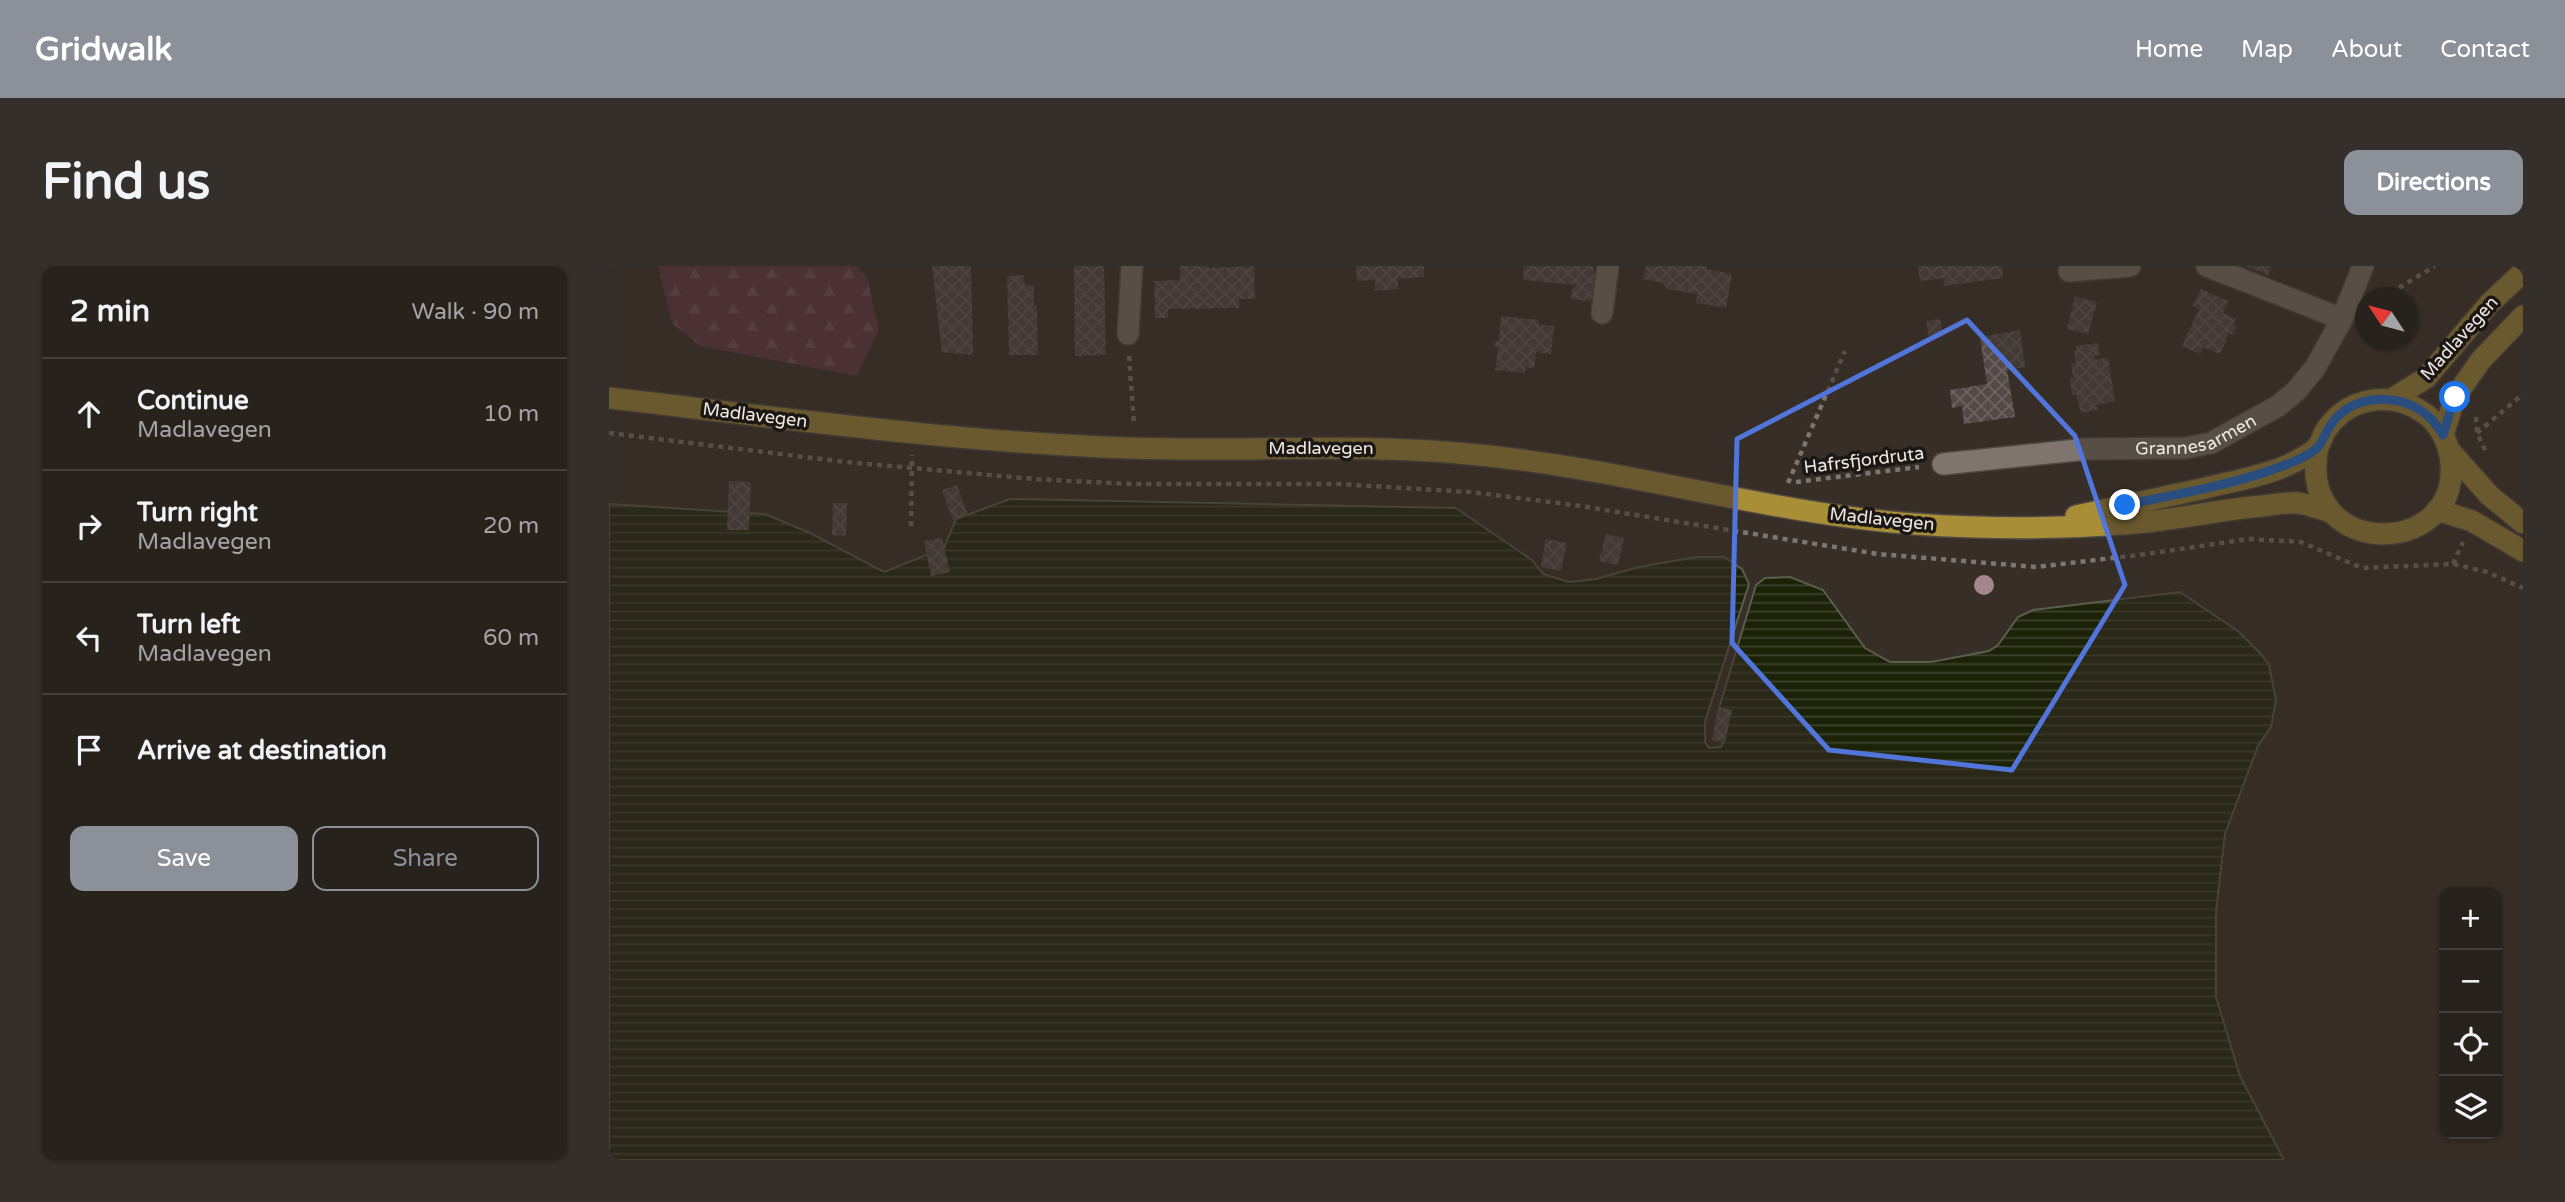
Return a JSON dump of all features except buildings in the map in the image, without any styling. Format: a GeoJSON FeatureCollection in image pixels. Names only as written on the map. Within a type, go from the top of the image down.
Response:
{"type":"FeatureCollection","features":[{"type":"Feature","properties":{"kind":"main road","name":"Madlavegen"},"geometry":{"type":"LineString","coordinates":[[2029,527],[2237,481],[2288,465],[2318,447],[2326,429],[2347,410],[2373,400],[2392,400],[2426,378],[2489,304],[2523,272]]}},
{"type":"Feature","properties":{"kind":"main road","name":"Madlavegen"},"geometry":{"type":"LineString","coordinates":[[609,398],[912,433],[1024,443],[1135,449],[1349,448],[1470,454],[1662,483],[1859,519],[1945,526],[2128,524],[2296,502],[2331,512],[2346,525],[2364,533],[2384,536],[2404,533],[2422,524],[2437,510],[2447,492],[2451,472],[2446,443],[2455,397],[2481,359],[2523,316]]}},
{"type":"Feature","properties":{"kind":"main road"},"geometry":{"type":"LineString","coordinates":[[2392,400],[2413,405],[2430,418],[2446,443],[2489,495],[2523,523]]}},
{"type":"Feature","properties":{"kind":"main road"},"geometry":{"type":"LineString","coordinates":[[2318,447],[2316,481],[2321,497],[2331,512]]}},
{"type":"Feature","properties":{"kind":"main road"},"geometry":{"type":"LineString","coordinates":[[2437,510],[2472,521],[2523,551]]}},
{"type":"Feature","properties":{"kind":"street"},"geometry":{"type":"LineString","coordinates":[[1128,334],[1132,266]]}},
{"type":"Feature","properties":{"kind":"street"},"geometry":{"type":"LineString","coordinates":[[1602,313],[1608,266]]}},
{"type":"Feature","properties":{"kind":"street"},"geometry":{"type":"LineString","coordinates":[[2069,271],[2130,266]]}},
{"type":"Feature","properties":{"kind":"street"},"geometry":{"type":"LineString","coordinates":[[2207,266],[2342,319]]}},
{"type":"Feature","properties":{"kind":"street","name":"Grannesarmen"},"geometry":{"type":"LineString","coordinates":[[1943,464],[2087,449],[2186,449],[2211,443],[2278,406],[2296,391],[2315,368],[2342,319],[2363,266]]}},
{"type":"Feature","properties":{"kind":"path"},"geometry":{"type":"LineString","coordinates":[[2400,287],[2435,266]]}},
{"type":"Feature","properties":{"kind":"path"},"geometry":{"type":"LineString","coordinates":[[1128,334],[1135,449]]}},
{"type":"Feature","properties":{"kind":"path","name":"Hafrsfjordruta"},"geometry":{"type":"LineString","coordinates":[[1845,351],[1788,484],[1943,464]]}},
{"type":"Feature","properties":{"kind":"path"},"geometry":{"type":"LineString","coordinates":[[2477,433],[2523,394]]}},
{"type":"Feature","properties":{"kind":"path"},"geometry":{"type":"LineString","coordinates":[[2476,415],[2477,433],[2488,456]]}},
{"type":"Feature","properties":{"kind":"path"},"geometry":{"type":"LineString","coordinates":[[609,433],[832,460],[1034,479],[1132,484],[1337,484],[1469,492],[1587,507],[1878,554],[2036,567],[2248,539],[2301,542],[2362,568],[2453,564],[2487,572],[2523,588]]}},
{"type":"Feature","properties":{"kind":"path"},"geometry":{"type":"LineString","coordinates":[[911,526],[912,433]]}},
{"type":"Feature","properties":{"kind":"path"},"geometry":{"type":"LineString","coordinates":[[2453,564],[2466,534]]}},
{"type":"Feature","properties":{"kind":"highlighted area"},"geometry":{"type":"Polygon","coordinates":[[[1967,320],[2075,436],[2125,585],[2012,770],[1829,750],[1732,643],[1737,439],[1967,320]]]}},
{"type":"Feature","properties":{"kind":"green space"},"geometry":{"type":"Polygon","coordinates":[[[658,266],[856,266],[867,277],[879,329],[857,376],[700,346],[672,323],[658,266]]]}},
{"type":"Feature","properties":{"kind":"shaded area"},"geometry":{"type":"Polygon","coordinates":[[[1010,499],[1456,508],[1532,560],[1543,574],[1569,582],[1596,579],[1639,567],[1696,557],[1724,557],[1742,569],[1749,584],[1705,722],[1705,742],[1709,748],[1721,747],[1723,743],[1719,708],[1756,585],[1765,578],[1790,577],[1823,590],[1865,648],[1890,662],[1931,662],[1989,651],[1998,645],[2018,617],[2033,610],[2180,592],[2239,632],[2262,655],[2269,665],[2276,700],[2271,727],[2258,746],[2225,834],[2216,912],[2216,997],[2240,1076],[2284,1160],[609,1160],[609,504],[765,514],[810,533],[884,572],[944,548],[956,519],[1010,499]]]}},
{"type":"Feature","properties":{"kind":"route"},"geometry":{"type":"LineString","coordinates":[[2125,505],[2237,481],[2288,465],[2318,447],[2326,429],[2339,415],[2355,405],[2373,400],[2392,400],[2413,405],[2430,418],[2443,435],[2455,397]]}}]}
